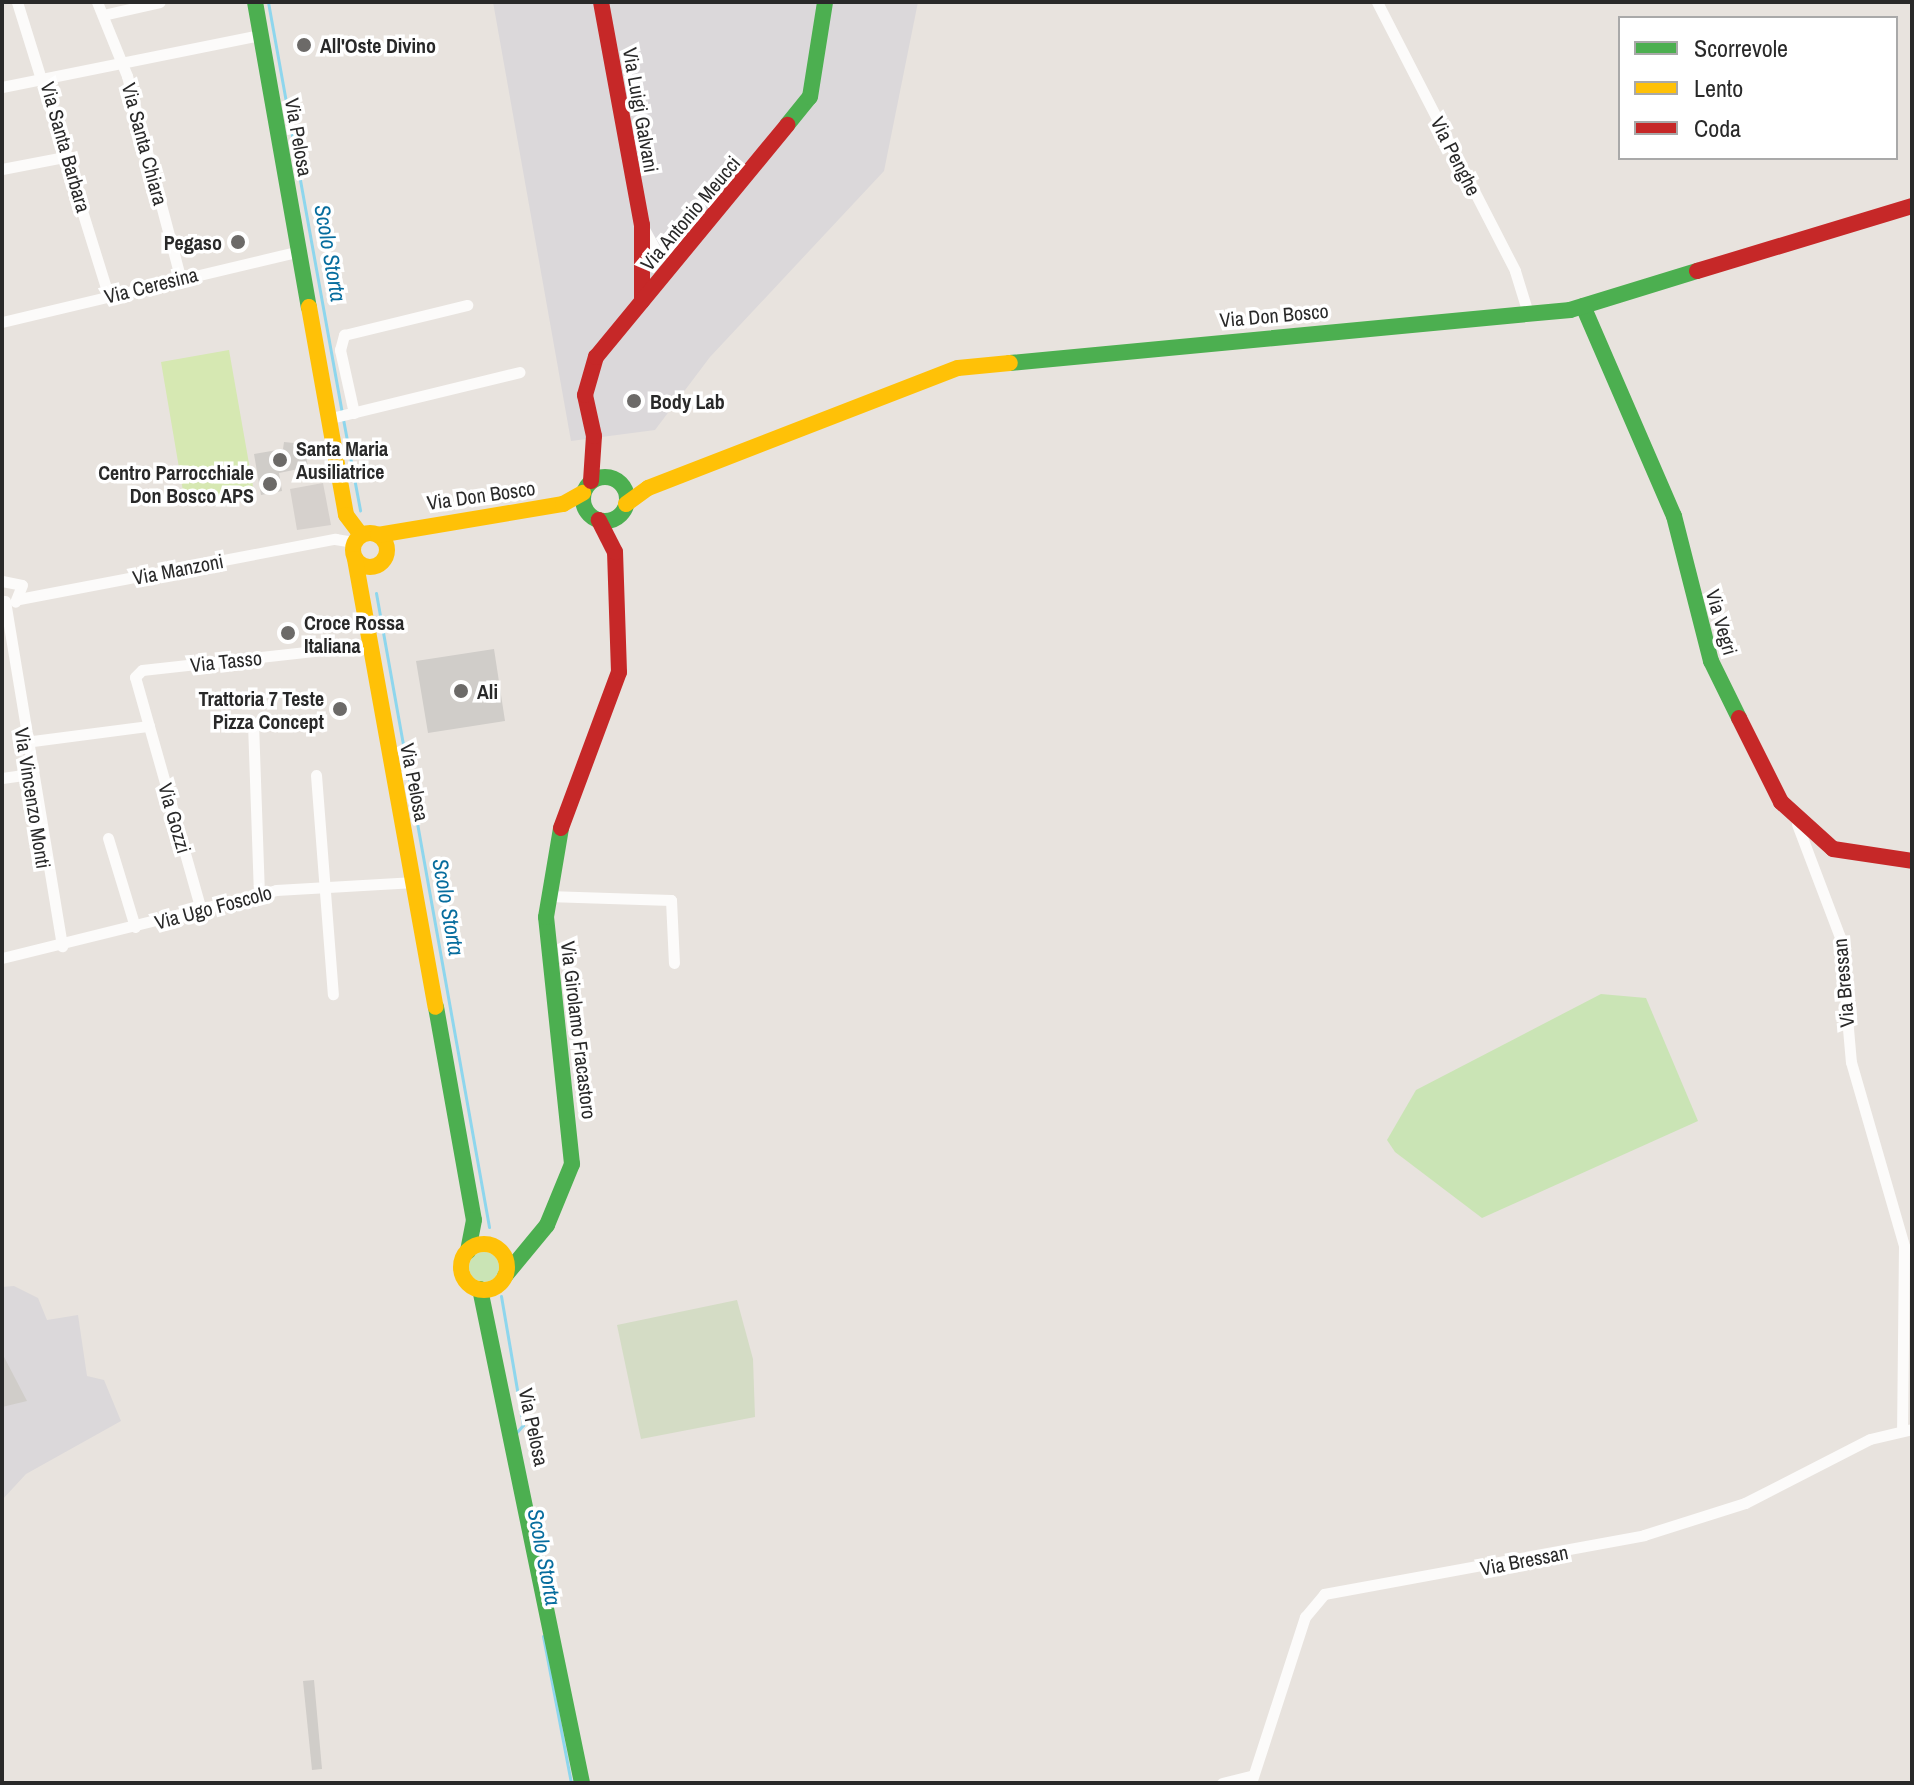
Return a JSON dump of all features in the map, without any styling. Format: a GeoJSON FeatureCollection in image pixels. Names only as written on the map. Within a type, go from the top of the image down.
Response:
{"type":"FeatureCollection","features":[{"type":"Feature","properties":{"kind":"main road","name":"Via Pelosa"},"geometry":{"type":"LineString","coordinates":[[255,2],[300,251],[342,415],[346,515]]}},
{"type":"Feature","properties":{"kind":"main road","name":"Via Luigi Galvani"},"geometry":{"type":"LineString","coordinates":[[601,2],[642,225],[642,301]]}},
{"type":"Feature","properties":{"kind":"main road","name":"Via Antonio Meucci"},"geometry":{"type":"LineString","coordinates":[[587,487],[594,446],[589,375],[642,301],[810,97],[825,2]]}},
{"type":"Feature","properties":{"kind":"main road","name":"Via Don Bosco"},"geometry":{"type":"LineString","coordinates":[[563,504],[593,516],[623,510],[648,488],[989,362],[1583,306],[1912,206]]}},
{"type":"Feature","properties":{"kind":"main road","name":"Via Vegri"},"geometry":{"type":"LineString","coordinates":[[1583,306],[1674,516],[1711,661],[1797,824]]}},
{"type":"Feature","properties":{"kind":"main road","name":"Via Antonio Meucci"},"geometry":{"type":"LineString","coordinates":[[594,446],[616,481]]}},
{"type":"Feature","properties":{"kind":"main road","name":"Via Don Bosco"},"geometry":{"type":"LineString","coordinates":[[367,544],[405,527],[563,504],[587,487],[616,481],[648,488]]}},
{"type":"Feature","properties":{"kind":"main road"},"geometry":{"type":"LineString","coordinates":[[616,481],[623,510]]}},
{"type":"Feature","properties":{"kind":"main road"},"geometry":{"type":"LineString","coordinates":[[587,487],[593,516]]}},
{"type":"Feature","properties":{"kind":"main road","name":"Via Girolamo Fracastoro"},"geometry":{"type":"LineString","coordinates":[[494,1284],[536,1239],[565,1195],[572,1164],[547,896],[562,821],[619,672],[612,541],[623,510]]}},
{"type":"Feature","properties":{"kind":"main road"},"geometry":{"type":"LineString","coordinates":[[346,515],[367,544],[373,567],[359,588]]}},
{"type":"Feature","properties":{"kind":"main road","name":"Via Girolamo Fracastoro"},"geometry":{"type":"LineString","coordinates":[[593,516],[612,541]]}},
{"type":"Feature","properties":{"kind":"main road","name":"Via Pelosa"},"geometry":{"type":"LineString","coordinates":[[367,544],[359,588],[415,882],[474,1220],[462,1270],[494,1284]]}},
{"type":"Feature","properties":{"kind":"main road"},"geometry":{"type":"LineString","coordinates":[[1797,824],[1856,857],[1912,861]]}},
{"type":"Feature","properties":{"kind":"main road","name":"Via Pelosa"},"geometry":{"type":"LineString","coordinates":[[474,1220],[494,1248],[491,1316],[582,1783]]}},
{"type":"Feature","properties":{"kind":"main road"},"geometry":{"type":"LineString","coordinates":[[468,1251],[536,1239]]}},
{"type":"Feature","properties":{"kind":"street","name":"Via Santa Barbara"},"geometry":{"type":"LineString","coordinates":[[17,2],[46,78],[108,295]]}},
{"type":"Feature","properties":{"kind":"street","name":"Via Santa Chiara"},"geometry":{"type":"LineString","coordinates":[[97,2],[123,64],[180,276]]}},
{"type":"Feature","properties":{"kind":"street"},"geometry":{"type":"LineString","coordinates":[[103,15],[160,2]]}},
{"type":"Feature","properties":{"kind":"street","name":"Via Penghe"},"geometry":{"type":"LineString","coordinates":[[1377,2],[1515,271],[1528,313]]}},
{"type":"Feature","properties":{"kind":"street"},"geometry":{"type":"LineString","coordinates":[[2,87],[261,35]]}},
{"type":"Feature","properties":{"kind":"street"},"geometry":{"type":"LineString","coordinates":[[2,169],[69,156]]}},
{"type":"Feature","properties":{"kind":"street"},"geometry":{"type":"LineString","coordinates":[[642,225],[656,251],[688,248]]}},
{"type":"Feature","properties":{"kind":"street","name":"Via Ceresina"},"geometry":{"type":"LineString","coordinates":[[2,322],[180,276],[300,251]]}},
{"type":"Feature","properties":{"kind":"street"},"geometry":{"type":"LineString","coordinates":[[467,305],[344,335],[340,350],[342,415],[519,372]]}},
{"type":"Feature","properties":{"kind":"street"},"geometry":{"type":"LineString","coordinates":[[335,539],[346,515]]}},
{"type":"Feature","properties":{"kind":"street","name":"Via Manzoni"},"geometry":{"type":"LineString","coordinates":[[4,600],[335,539],[367,544]]}},
{"type":"Feature","properties":{"kind":"street"},"geometry":{"type":"LineString","coordinates":[[2,581],[22,585],[35,596]]}},
{"type":"Feature","properties":{"kind":"street"},"geometry":{"type":"LineString","coordinates":[[19,599],[22,585]]}},
{"type":"Feature","properties":{"kind":"street","name":"Via Vincenzo Monti"},"geometry":{"type":"LineString","coordinates":[[4,600],[29,774],[62,946]]}},
{"type":"Feature","properties":{"kind":"street","name":"Via Tasso"},"geometry":{"type":"LineString","coordinates":[[149,726],[135,677],[142,670],[370,645]]}},
{"type":"Feature","properties":{"kind":"street"},"geometry":{"type":"LineString","coordinates":[[253,723],[259,893]]}},
{"type":"Feature","properties":{"kind":"street"},"geometry":{"type":"LineString","coordinates":[[25,742],[149,726]]}},
{"type":"Feature","properties":{"kind":"street","name":"Via Gozzi"},"geometry":{"type":"LineString","coordinates":[[149,726],[201,910]]}},
{"type":"Feature","properties":{"kind":"street"},"geometry":{"type":"LineString","coordinates":[[2,778],[29,774]]}},
{"type":"Feature","properties":{"kind":"street"},"geometry":{"type":"LineString","coordinates":[[316,775],[328,887],[333,994]]}},
{"type":"Feature","properties":{"kind":"street","name":"Via Bressan"},"geometry":{"type":"LineString","coordinates":[[1251,1779],[1305,1617],[1324,1594],[1644,1535],[1745,1503],[1907,1430],[1904,1246],[1851,1062],[1840,937],[1797,824]]}},
{"type":"Feature","properties":{"kind":"street"},"geometry":{"type":"LineString","coordinates":[[108,838],[135,927]]}},
{"type":"Feature","properties":{"kind":"street","name":"Via Ugo Foscolo"},"geometry":{"type":"LineString","coordinates":[[2,958],[62,946],[259,893],[415,882]]}},
{"type":"Feature","properties":{"kind":"street"},"geometry":{"type":"LineString","coordinates":[[547,896],[671,900],[674,963]]}},
{"type":"Feature","properties":{"kind":"street"},"geometry":{"type":"LineString","coordinates":[[1222,1783],[1251,1779]]}},
{"type":"Feature","properties":{"kind":"shaded area"},"geometry":{"type":"Polygon","coordinates":[[[493,2],[918,2],[884,171],[710,357],[655,430],[571,441],[493,2]]]}},
{"type":"Feature","properties":{"kind":"shaded area"},"geometry":{"type":"Polygon","coordinates":[[[323,483],[331,525],[297,530],[290,489],[323,483]]]}},
{"type":"Feature","properties":{"kind":"shaded area"},"geometry":{"type":"Polygon","coordinates":[[[14,1286],[38,1298],[47,1320],[78,1315],[87,1376],[104,1380],[121,1421],[26,1474],[2,1500],[2,1287],[14,1286]]]}},
{"type":"Feature","properties":{"kind":"green space"},"geometry":{"type":"Polygon","coordinates":[[[229,350],[254,492],[185,503],[161,362],[229,350]]]}},
{"type":"Feature","properties":{"kind":"green space"},"geometry":{"type":"Polygon","coordinates":[[[1601,994],[1646,998],[1698,1121],[1482,1218],[1395,1152],[1387,1140],[1416,1090],[1601,994]]]}},
{"type":"Feature","properties":{"kind":"green space"},"geometry":{"type":"Polygon","coordinates":[[[484,1252],[495,1256],[499,1267],[495,1278],[484,1282],[473,1278],[469,1267],[473,1256],[484,1252]]]}},
{"type":"Feature","properties":{"kind":"green space"},"geometry":{"type":"Polygon","coordinates":[[[737,1300],[753,1359],[755,1417],[641,1439],[617,1325],[737,1300]]]}},
{"type":"Feature","properties":{"kind":"building","name":"Santa Maria Ausiliatrice"},"geometry":{"type":"Polygon","coordinates":[[[284,442],[304,444],[308,467],[279,473],[282,491],[261,495],[254,454],[283,449],[284,442]]]}},
{"type":"Feature","properties":{"kind":"building","name":"Ali"},"geometry":{"type":"Polygon","coordinates":[[[494,649],[505,721],[428,733],[416,661],[494,649]]]}},
{"type":"Feature","properties":{"kind":"building"},"geometry":{"type":"Polygon","coordinates":[[[2,1353],[27,1401],[2,1407],[2,1353]]]}},
{"type":"Feature","properties":{"kind":"building"},"geometry":{"type":"Polygon","coordinates":[[[314,1680],[322,1769],[312,1770],[303,1681],[314,1680]]]}},
{"type":"Feature","properties":{"kind":"waterway","name":"Scolo Storta"},"geometry":{"type":"LineString","coordinates":[[268,2],[342,412]]}},
{"type":"Feature","properties":{"kind":"waterway","name":"Scolo Storta"},"geometry":{"type":"LineString","coordinates":[[343,419],[360,510]]}},
{"type":"Feature","properties":{"kind":"waterway","name":"Scolo Storta"},"geometry":{"type":"LineString","coordinates":[[376,593],[489,1227]]}},
{"type":"Feature","properties":{"kind":"waterway","name":"Scolo Storta"},"geometry":{"type":"LineString","coordinates":[[501,1296],[523,1425],[517,1432]]}},
{"type":"Feature","properties":{"kind":"waterway","name":"Scolo Storta"},"geometry":{"type":"LineString","coordinates":[[543,1636],[571,1783]]}},
{"type":"Feature","properties":{"kind":"traffic: fast"},"geometry":{"type":"LineString","coordinates":[[255,2],[309,307]]}},
{"type":"Feature","properties":{"kind":"traffic: fast"},"geometry":{"type":"LineString","coordinates":[[787,125],[810,97],[825,2]]}},
{"type":"Feature","properties":{"kind":"traffic: fast"},"geometry":{"type":"LineString","coordinates":[[1010,363],[1570,310],[1697,271]]}},
{"type":"Feature","properties":{"kind":"traffic: fast"},"geometry":{"type":"LineString","coordinates":[[1583,306],[1674,516],[1711,661],[1739,718]]}},
{"type":"Feature","properties":{"kind":"traffic: fast"},"geometry":{"type":"LineString","coordinates":[[605,477],[621,483],[627,499],[621,515],[605,521],[589,515],[583,499],[589,483],[605,477]]}},
{"type":"Feature","properties":{"kind":"traffic: fast"},"geometry":{"type":"LineString","coordinates":[[505,1276],[547,1225],[572,1164],[546,917],[561,828]]}},
{"type":"Feature","properties":{"kind":"traffic: fast"},"geometry":{"type":"LineString","coordinates":[[436,1007],[474,1220],[468,1251]]}},
{"type":"Feature","properties":{"kind":"traffic: fast"},"geometry":{"type":"LineString","coordinates":[[480,1289],[582,1783]]}},
{"type":"Feature","properties":{"kind":"traffic: slow"},"geometry":{"type":"LineString","coordinates":[[309,307],[346,515],[361,535]]}},
{"type":"Feature","properties":{"kind":"traffic: slow"},"geometry":{"type":"LineString","coordinates":[[626,504],[648,488],[958,368],[1010,363]]}},
{"type":"Feature","properties":{"kind":"traffic: slow"},"geometry":{"type":"LineString","coordinates":[[378,535],[563,504],[583,493]]}},
{"type":"Feature","properties":{"kind":"traffic: slow"},"geometry":{"type":"LineString","coordinates":[[370,533],[382,538],[387,550],[382,562],[370,567],[358,562],[353,550],[358,538],[370,533]]}},
{"type":"Feature","properties":{"kind":"traffic: slow"},"geometry":{"type":"LineString","coordinates":[[355,559],[436,1007]]}},
{"type":"Feature","properties":{"kind":"traffic: slow"},"geometry":{"type":"LineString","coordinates":[[484,1244],[500,1251],[507,1267],[500,1283],[484,1290],[468,1283],[461,1267],[468,1251],[484,1244]]}},
{"type":"Feature","properties":{"kind":"traffic: jam"},"geometry":{"type":"LineString","coordinates":[[601,2],[642,225],[642,301]]}},
{"type":"Feature","properties":{"kind":"traffic: jam"},"geometry":{"type":"LineString","coordinates":[[591,481],[594,436],[585,395],[596,357],[787,125]]}},
{"type":"Feature","properties":{"kind":"traffic: jam"},"geometry":{"type":"LineString","coordinates":[[1697,271],[1912,206]]}},
{"type":"Feature","properties":{"kind":"traffic: jam"},"geometry":{"type":"LineString","coordinates":[[561,828],[619,672],[615,552],[599,520]]}},
{"type":"Feature","properties":{"kind":"traffic: jam"},"geometry":{"type":"LineString","coordinates":[[1739,718],[1781,802],[1833,849],[1912,861]]}},
{"type":"Feature","properties":{"kind":"place","name":"All'Oste Divino"},"geometry":{"type":"Point","coordinates":[304,45]}},
{"type":"Feature","properties":{"kind":"place","name":"Pegaso"},"geometry":{"type":"Point","coordinates":[238,242]}},
{"type":"Feature","properties":{"kind":"place","name":"Body Lab"},"geometry":{"type":"Point","coordinates":[634,401]}},
{"type":"Feature","properties":{"kind":"place","name":"Santa Maria Ausiliatrice"},"geometry":{"type":"Point","coordinates":[280,460]}},
{"type":"Feature","properties":{"kind":"place","name":"Centro Parrocchiale Don Bosco APS"},"geometry":{"type":"Point","coordinates":[270,484]}},
{"type":"Feature","properties":{"kind":"place","name":"Croce Rossa Italiana"},"geometry":{"type":"Point","coordinates":[288,633]}},
{"type":"Feature","properties":{"kind":"place","name":"Ali"},"geometry":{"type":"Point","coordinates":[461,691]}},
{"type":"Feature","properties":{"kind":"place","name":"Trattoria 7 Teste Pizza Concept"},"geometry":{"type":"Point","coordinates":[340,709]}}]}
